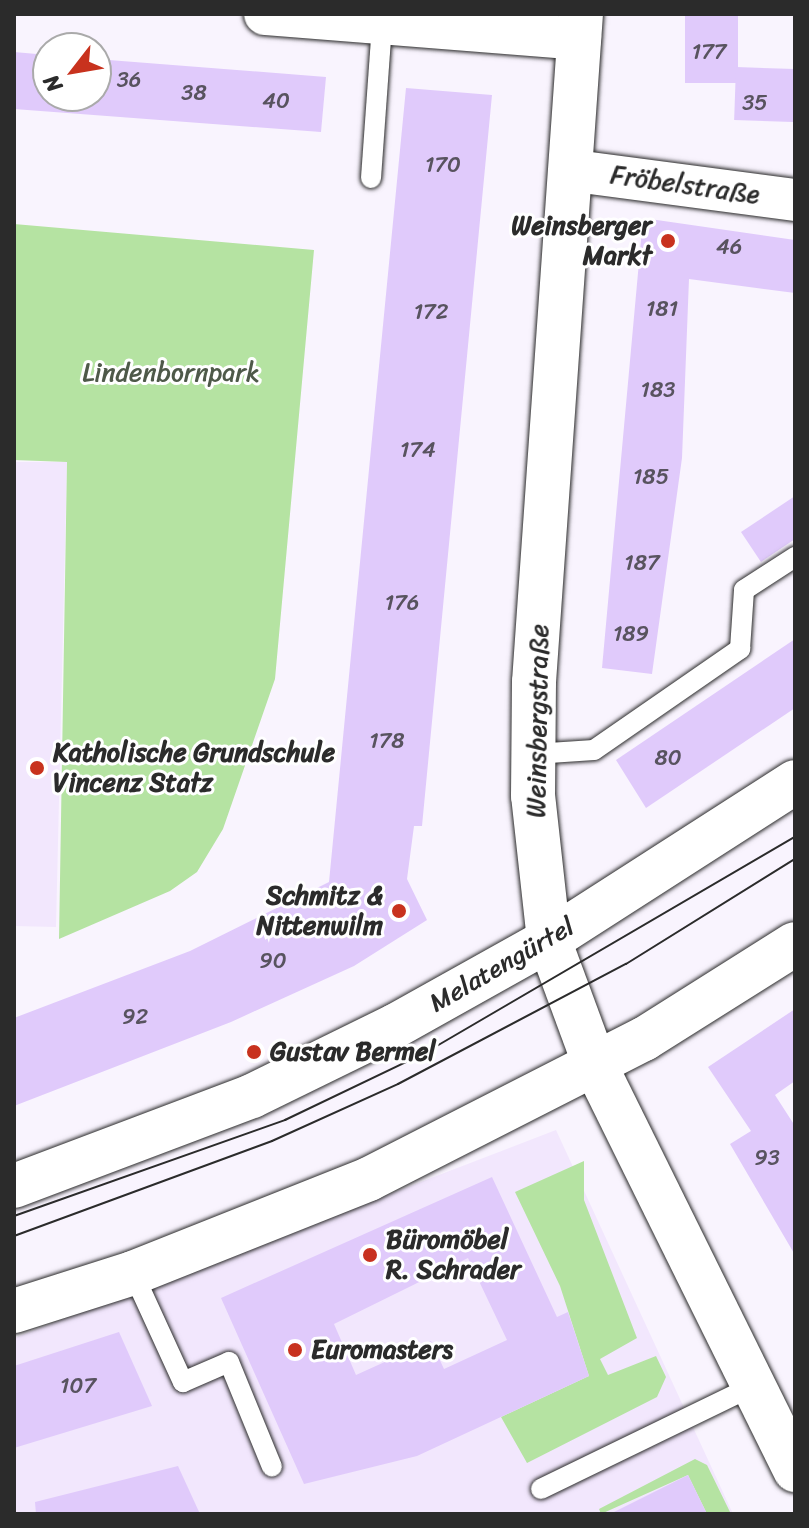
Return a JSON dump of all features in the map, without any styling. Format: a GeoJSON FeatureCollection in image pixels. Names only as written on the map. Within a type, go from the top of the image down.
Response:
{"type":"FeatureCollection","features":[{"type":"Feature","properties":{"kind":"main road","name":"Weinsbergstraße"},"geometry":{"type":"LineString","coordinates":[[580,26],[575,171],[534,754],[549,940],[595,1065],[795,1470]]}},
{"type":"Feature","properties":{"kind":"main road","name":"Melatengürtel"},"geometry":{"type":"LineString","coordinates":[[14,1186],[304,1072],[549,940],[795,782]]}},
{"type":"Feature","properties":{"kind":"main road"},"geometry":{"type":"LineString","coordinates":[[14,1311],[133,1273],[369,1179],[595,1065],[795,944]]}},
{"type":"Feature","properties":{"kind":"street"},"geometry":{"type":"LineString","coordinates":[[265,14],[382,25],[580,26]]}},
{"type":"Feature","properties":{"kind":"street","name":"Fröbelstraße"},"geometry":{"type":"LineString","coordinates":[[575,171],[795,200]]}},
{"type":"Feature","properties":{"kind":"lane"},"geometry":{"type":"LineString","coordinates":[[371,178],[382,25]]}},
{"type":"Feature","properties":{"kind":"lane"},"geometry":{"type":"LineString","coordinates":[[534,754],[594,750],[740,649],[744,590],[795,557]]}},
{"type":"Feature","properties":{"kind":"lane"},"geometry":{"type":"LineString","coordinates":[[133,1273],[183,1382],[229,1362],[272,1467]]}},
{"type":"Feature","properties":{"kind":"lane"},"geometry":{"type":"LineString","coordinates":[[541,1489],[753,1386]]}},
{"type":"Feature","properties":{"kind":"shaded area","name":"Katholische Grundschule Vincenz Statz"},"geometry":{"type":"Polygon","coordinates":[[[14,462],[67,462],[56,927],[14,926],[14,462]]]}},
{"type":"Feature","properties":{"kind":"shaded area"},"geometry":{"type":"Polygon","coordinates":[[[556,1130],[733,1514],[14,1514],[14,1338],[556,1130]]]}},
{"type":"Feature","properties":{"kind":"green space","name":"Lindenbornpark"},"geometry":{"type":"Polygon","coordinates":[[[14,224],[314,250],[275,679],[223,829],[197,872],[170,891],[59,939],[67,462],[14,460],[14,224]]]}},
{"type":"Feature","properties":{"kind":"green space"},"geometry":{"type":"Polygon","coordinates":[[[584,1161],[584,1200],[637,1338],[600,1359],[608,1375],[656,1356],[666,1377],[657,1397],[527,1463],[501,1417],[589,1376],[560,1286],[515,1192],[584,1161]]]}},
{"type":"Feature","properties":{"kind":"green space"},"geometry":{"type":"Polygon","coordinates":[[[695,1459],[707,1465],[731,1514],[707,1514],[688,1475],[601,1514],[599,1509],[695,1459]]]}},
{"type":"Feature","properties":{"kind":"building"},"geometry":{"type":"Polygon","coordinates":[[[685,14],[738,14],[738,83],[685,83],[685,14]]]}},
{"type":"Feature","properties":{"kind":"building"},"geometry":{"type":"Polygon","coordinates":[[[14,52],[32,54],[32,110],[14,109],[14,52]]]}},
{"type":"Feature","properties":{"kind":"building"},"geometry":{"type":"Polygon","coordinates":[[[112,60],[326,77],[321,132],[54,112],[112,112],[112,60]]]}},
{"type":"Feature","properties":{"kind":"building"},"geometry":{"type":"Polygon","coordinates":[[[736,67],[795,69],[793,122],[734,120],[736,67]]]}},
{"type":"Feature","properties":{"kind":"building"},"geometry":{"type":"Polygon","coordinates":[[[406,88],[492,95],[422,826],[414,826],[407,879],[427,920],[354,966],[231,1022],[14,1106],[14,1018],[190,951],[329,882],[406,88]]]}},
{"type":"Feature","properties":{"kind":"building"},"geometry":{"type":"Polygon","coordinates":[[[643,218],[795,240],[795,293],[689,279],[682,458],[652,674],[602,668],[643,218]]]}},
{"type":"Feature","properties":{"kind":"building"},"geometry":{"type":"Polygon","coordinates":[[[795,496],[795,539],[761,562],[741,532],[795,496]]]}},
{"type":"Feature","properties":{"kind":"building"},"geometry":{"type":"Polygon","coordinates":[[[795,639],[795,708],[646,808],[616,760],[795,639]]]}},
{"type":"Feature","properties":{"kind":"building"},"geometry":{"type":"Polygon","coordinates":[[[795,1009],[795,1081],[775,1095],[795,1126],[795,1255],[730,1144],[751,1131],[708,1067],[795,1009]]]}},
{"type":"Feature","properties":{"kind":"building"},"geometry":{"type":"Polygon","coordinates":[[[492,1177],[557,1317],[568,1312],[589,1376],[417,1456],[304,1484],[221,1298],[492,1177]],[[468,1258],[334,1324],[356,1375],[431,1341],[444,1369],[507,1340],[468,1258]]]}},
{"type":"Feature","properties":{"kind":"building"},"geometry":{"type":"Polygon","coordinates":[[[119,1332],[152,1406],[14,1448],[14,1366],[119,1332]]]}},
{"type":"Feature","properties":{"kind":"building"},"geometry":{"type":"Polygon","coordinates":[[[178,1466],[200,1514],[36,1514],[35,1502],[178,1466]]]}},
{"type":"Feature","properties":{"kind":"building"},"geometry":{"type":"Polygon","coordinates":[[[688,1475],[707,1514],[610,1514],[688,1475]]]}},
{"type":"Feature","properties":{"kind":"tram line"},"geometry":{"type":"LineString","coordinates":[[14,1216],[285,1120],[423,1054],[795,837]]}},
{"type":"Feature","properties":{"kind":"tram line"},"geometry":{"type":"LineString","coordinates":[[14,1236],[272,1141],[398,1084],[626,964],[795,859]]}},
{"type":"Feature","properties":{"kind":"place","name":"Weinsberger Markt"},"geometry":{"type":"Point","coordinates":[668,241]}},
{"type":"Feature","properties":{"kind":"place","name":"Katholische Grundschule Vincenz Statz"},"geometry":{"type":"Point","coordinates":[37,768]}},
{"type":"Feature","properties":{"kind":"place","name":"Schmitz & Nittenwilm"},"geometry":{"type":"Point","coordinates":[399,911]}},
{"type":"Feature","properties":{"kind":"place","name":"Gustav Bermel"},"geometry":{"type":"Point","coordinates":[254,1052]}},
{"type":"Feature","properties":{"kind":"place","name":"Büromöbel R. Schrader"},"geometry":{"type":"Point","coordinates":[370,1255]}},
{"type":"Feature","properties":{"kind":"place","name":"Euromasters"},"geometry":{"type":"Point","coordinates":[295,1350]}}]}
